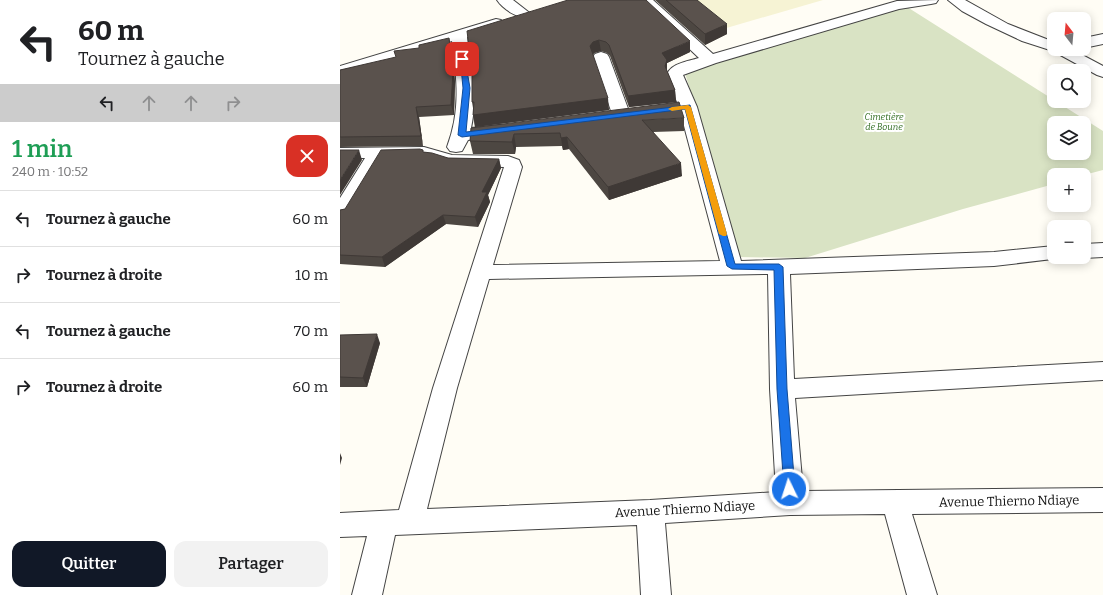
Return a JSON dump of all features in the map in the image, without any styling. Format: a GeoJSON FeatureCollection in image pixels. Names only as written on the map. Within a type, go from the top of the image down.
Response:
{"type":"FeatureCollection","features":[{"type":"Feature","properties":{"kind":"street"},"geometry":{"type":"LineString","coordinates":[[504,0],[524,14]]}},
{"type":"Feature","properties":{"kind":"street"},"geometry":{"type":"LineString","coordinates":[[645,0],[710,60]]}},
{"type":"Feature","properties":{"kind":"street"},"geometry":{"type":"LineString","coordinates":[[732,266],[680,108],[675,73],[681,69],[894,2],[931,0]]}},
{"type":"Feature","properties":{"kind":"street"},"geometry":{"type":"LineString","coordinates":[[955,0],[979,16],[1017,34],[1047,45]]}},
{"type":"Feature","properties":{"kind":"street"},"geometry":{"type":"LineString","coordinates":[[340,71],[539,9]]}},
{"type":"Feature","properties":{"kind":"street"},"geometry":{"type":"LineString","coordinates":[[451,160],[462,135],[467,88],[459,35]]}},
{"type":"Feature","properties":{"kind":"street"},"geometry":{"type":"LineString","coordinates":[[1091,42],[1103,39]]}},
{"type":"Feature","properties":{"kind":"street"},"geometry":{"type":"LineString","coordinates":[[1072,56],[1103,72]]}},
{"type":"Feature","properties":{"kind":"street"},"geometry":{"type":"LineString","coordinates":[[601,57],[620,115]]}},
{"type":"Feature","properties":{"kind":"street"},"geometry":{"type":"LineString","coordinates":[[462,135],[517,128]]}},
{"type":"Feature","properties":{"kind":"street"},"geometry":{"type":"LineString","coordinates":[[340,153],[424,152],[451,160],[508,162],[512,164],[513,167],[450,368],[423,466],[367,595]]}},
{"type":"Feature","properties":{"kind":"street"},"geometry":{"type":"LineString","coordinates":[[340,214],[377,153]]}},
{"type":"Feature","properties":{"kind":"street"},"geometry":{"type":"LineString","coordinates":[[1091,251],[1103,250]]}},
{"type":"Feature","properties":{"kind":"street"},"geometry":{"type":"LineString","coordinates":[[480,272],[732,266],[779,267],[994,259],[1047,254]]}},
{"type":"Feature","properties":{"kind":"street"},"geometry":{"type":"LineString","coordinates":[[779,267],[782,389],[790,503]]}},
{"type":"Feature","properties":{"kind":"street"},"geometry":{"type":"LineString","coordinates":[[782,389],[1103,371]]}},
{"type":"Feature","properties":{"kind":"street","name":"Avenue Thierno Ndiaye"},"geometry":{"type":"LineString","coordinates":[[340,524],[397,523],[650,512],[790,503],[1103,500]]}},
{"type":"Feature","properties":{"kind":"street"},"geometry":{"type":"LineString","coordinates":[[895,502],[922,595]]}},
{"type":"Feature","properties":{"kind":"street"},"geometry":{"type":"LineString","coordinates":[[650,512],[656,595]]}},
{"type":"Feature","properties":{"kind":"shaded area"},"geometry":{"type":"Polygon","coordinates":[[[687,0],[823,0],[723,29],[687,0]]]}},
{"type":"Feature","properties":{"kind":"green space","name":"Cimetière de Boune"},"geometry":{"type":"Polygon","coordinates":[[[904,5],[1047,96],[1047,108],[1067,108],[1079,116],[1047,116],[1047,160],[1091,160],[1091,123],[1103,131],[1103,170],[1091,173],[1091,168],[1047,168],[1047,186],[963,209],[805,258],[739,257],[685,73],[904,5]]]}},
{"type":"Feature","properties":{"kind":"building"},"geometry":{"type":"Polygon","coordinates":[[[568,0],[646,0],[690,41],[662,53],[667,60],[665,66],[675,90],[628,96],[609,45],[606,42],[599,40],[593,42],[590,46],[608,98],[473,115],[474,102],[472,102],[472,71],[467,31],[568,0]]]}},
{"type":"Feature","properties":{"kind":"building"},"geometry":{"type":"Polygon","coordinates":[[[666,0],[697,0],[727,24],[705,34],[666,0]]]}},
{"type":"Feature","properties":{"kind":"building"},"geometry":{"type":"Polygon","coordinates":[[[449,38],[453,72],[451,105],[416,107],[421,136],[340,137],[340,70],[396,57],[394,51],[419,48],[419,45],[449,38]]]}},
{"type":"Feature","properties":{"kind":"building"},"geometry":{"type":"Polygon","coordinates":[[[679,102],[684,118],[642,120],[681,163],[608,187],[567,137],[561,138],[560,133],[514,134],[512,142],[470,141],[471,128],[679,102]]]}},
{"type":"Feature","properties":{"kind":"building"},"geometry":{"type":"Polygon","coordinates":[[[340,150],[359,150],[340,180],[340,150]]]}},
{"type":"Feature","properties":{"kind":"building"},"geometry":{"type":"Polygon","coordinates":[[[381,150],[423,150],[423,152],[448,158],[499,159],[482,192],[487,192],[475,217],[443,215],[382,257],[340,255],[340,210],[345,209],[381,150]]]}},
{"type":"Feature","properties":{"kind":"building"},"geometry":{"type":"Polygon","coordinates":[[[377,334],[363,378],[340,377],[340,335],[377,334]]]}},
{"type":"Feature","properties":{"kind":"slow traffic"},"geometry":{"type":"LineString","coordinates":[[672,109],[688,107],[723,234]]}},
{"type":"Feature","properties":{"kind":"route"},"geometry":{"type":"LineString","coordinates":[[462,59],[467,88],[462,135],[621,114],[688,107],[732,266],[779,267],[782,389],[789,489]]}}]}
